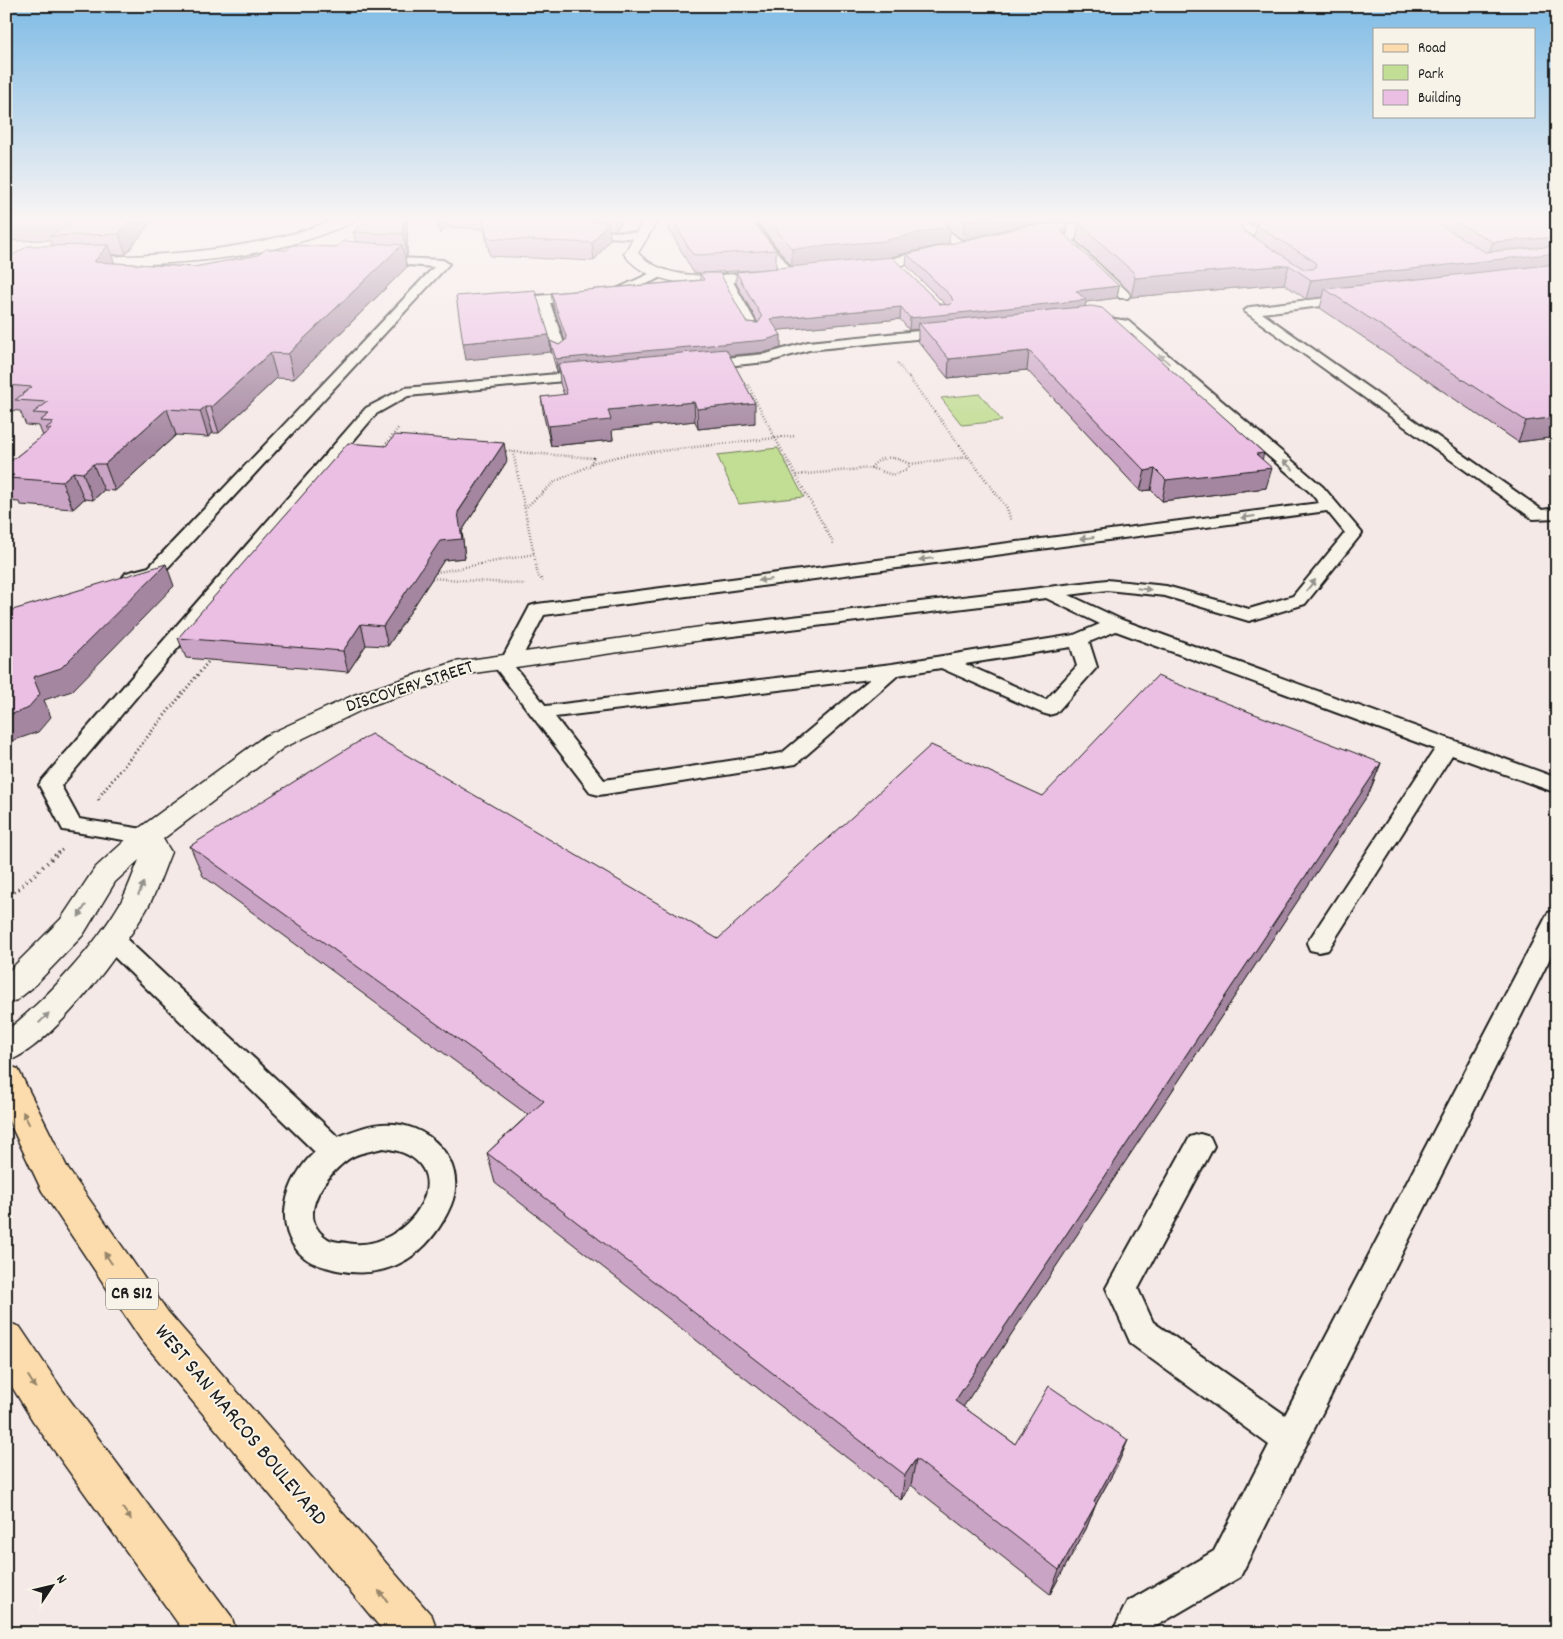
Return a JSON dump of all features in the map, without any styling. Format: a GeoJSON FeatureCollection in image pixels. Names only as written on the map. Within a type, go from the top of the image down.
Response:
{"type":"FeatureCollection","features":[{"type":"Feature","properties":{"kind":"main road","name":"WEST SAN MARCOS BOULEVARD"},"geometry":{"type":"LineString","coordinates":[[6,1079],[55,1180],[154,1325],[415,1633]]}},
{"type":"Feature","properties":{"kind":"main road"},"geometry":{"type":"LineString","coordinates":[[6,1341],[48,1406],[214,1633]]}},
{"type":"Feature","properties":{"kind":"street","name":"DISCOVERY STREET"},"geometry":{"type":"LineString","coordinates":[[6,991],[21,980],[72,928],[105,875],[148,836],[274,742],[363,700],[463,668],[708,634]]}},
{"type":"Feature","properties":{"kind":"street"},"geometry":{"type":"LineString","coordinates":[[6,1049],[42,1021],[112,940],[135,902],[157,852],[148,836]]}},
{"type":"Feature","properties":{"kind":"lane"},"geometry":{"type":"LineString","coordinates":[[118,581],[155,571],[414,294]]}},
{"type":"Feature","properties":{"kind":"lane"},"geometry":{"type":"LineString","coordinates":[[504,303],[610,294]]}},
{"type":"Feature","properties":{"kind":"lane"},"geometry":{"type":"LineString","coordinates":[[734,294],[753,330]]}},
{"type":"Feature","properties":{"kind":"lane"},"geometry":{"type":"LineString","coordinates":[[1369,298],[1250,311],[1539,515],[1557,513]]}},
{"type":"Feature","properties":{"kind":"lane"},"geometry":{"type":"LineString","coordinates":[[543,300],[560,352]]}},
{"type":"Feature","properties":{"kind":"lane"},"geometry":{"type":"LineString","coordinates":[[708,634],[1107,585],[1166,591],[1249,615],[1298,600],[1354,533],[1317,490],[1123,324],[1088,318],[1078,319]]}},
{"type":"Feature","properties":{"kind":"lane"},"geometry":{"type":"LineString","coordinates":[[689,366],[767,358],[808,346],[962,331]]}},
{"type":"Feature","properties":{"kind":"lane"},"geometry":{"type":"LineString","coordinates":[[148,836],[71,826],[50,785],[371,411],[404,392],[610,373]]}},
{"type":"Feature","properties":{"kind":"lane"},"geometry":{"type":"LineString","coordinates":[[892,670],[788,760],[599,788],[541,713],[506,661],[537,610],[1331,506]]}},
{"type":"Feature","properties":{"kind":"lane"},"geometry":{"type":"LineString","coordinates":[[1048,592],[1115,624],[1557,786]]}},
{"type":"Feature","properties":{"kind":"lane"},"geometry":{"type":"LineString","coordinates":[[541,713],[944,662],[1079,640],[1115,624]]}},
{"type":"Feature","properties":{"kind":"lane"},"geometry":{"type":"LineString","coordinates":[[944,662],[1049,708],[1087,667],[1079,640]]}},
{"type":"Feature","properties":{"kind":"lane"},"geometry":{"type":"LineString","coordinates":[[1320,943],[1447,746]]}},
{"type":"Feature","properties":{"kind":"lane"},"geometry":{"type":"LineString","coordinates":[[1131,1633],[1140,1615],[1227,1564],[1557,919]]}},
{"type":"Feature","properties":{"kind":"lane"},"geometry":{"type":"LineString","coordinates":[[112,940],[335,1152]]}},
{"type":"Feature","properties":{"kind":"lane"},"geometry":{"type":"LineString","coordinates":[[383,1136],[406,1139],[425,1149],[437,1164],[442,1182],[439,1202],[429,1222],[412,1239],[392,1252],[368,1259],[341,1259],[319,1250],[304,1235],[298,1214],[303,1191],[316,1170],[335,1152],[358,1141],[383,1136]]}},
{"type":"Feature","properties":{"kind":"lane"},"geometry":{"type":"LineString","coordinates":[[1200,1146],[1122,1288],[1142,1334],[1291,1440]]}},
{"type":"Feature","properties":{"kind":"path"},"geometry":{"type":"LineString","coordinates":[[894,360],[1007,508],[1012,522]]}},
{"type":"Feature","properties":{"kind":"path"},"geometry":{"type":"LineString","coordinates":[[746,380],[838,552]]}},
{"type":"Feature","properties":{"kind":"path"},"geometry":{"type":"LineString","coordinates":[[379,452],[405,420]]}},
{"type":"Feature","properties":{"kind":"path"},"geometry":{"type":"LineString","coordinates":[[417,438],[427,436]]}},
{"type":"Feature","properties":{"kind":"path"},"geometry":{"type":"LineString","coordinates":[[525,508],[556,481],[591,463],[625,455],[795,436]]}},
{"type":"Feature","properties":{"kind":"path"},"geometry":{"type":"LineString","coordinates":[[388,441],[398,440]]}},
{"type":"Feature","properties":{"kind":"path"},"geometry":{"type":"LineString","coordinates":[[385,444],[395,445]]}},
{"type":"Feature","properties":{"kind":"path"},"geometry":{"type":"LineString","coordinates":[[494,451],[593,458],[591,463]]}},
{"type":"Feature","properties":{"kind":"path"},"geometry":{"type":"LineString","coordinates":[[513,452],[538,576],[547,586],[537,585]]}},
{"type":"Feature","properties":{"kind":"path"},"geometry":{"type":"LineString","coordinates":[[871,468],[878,460],[889,457],[910,464],[968,457]]}},
{"type":"Feature","properties":{"kind":"path"},"geometry":{"type":"LineString","coordinates":[[796,476],[871,468],[893,475],[907,470],[910,464]]}},
{"type":"Feature","properties":{"kind":"path"},"geometry":{"type":"LineString","coordinates":[[427,574],[534,554]]}},
{"type":"Feature","properties":{"kind":"path"},"geometry":{"type":"LineString","coordinates":[[425,578],[528,585]]}},
{"type":"Feature","properties":{"kind":"path"},"geometry":{"type":"LineString","coordinates":[[6,900],[87,828],[115,811],[103,807],[98,798],[216,652]]}},
{"type":"Feature","properties":{"kind":"green space"},"geometry":{"type":"Polygon","coordinates":[[[980,394],[1002,421],[962,425],[941,398],[980,394]]]}},
{"type":"Feature","properties":{"kind":"green space"},"geometry":{"type":"Polygon","coordinates":[[[778,448],[804,497],[739,504],[717,455],[778,448]]]}},
{"type":"Feature","properties":{"kind":"building"},"geometry":{"type":"Polygon","coordinates":[[[6,294],[350,294],[288,354],[270,353],[211,407],[205,407],[200,411],[167,409],[105,464],[93,464],[83,473],[73,472],[62,482],[9,478],[14,475],[6,475],[6,465],[51,429],[45,429],[54,422],[40,421],[49,414],[33,413],[48,402],[15,400],[32,387],[6,385],[6,294]]]}},
{"type":"Feature","properties":{"kind":"building"},"geometry":{"type":"Polygon","coordinates":[[[536,294],[549,335],[463,343],[456,296],[536,294]]]}},
{"type":"Feature","properties":{"kind":"building"},"geometry":{"type":"Polygon","coordinates":[[[552,294],[731,294],[746,322],[758,323],[762,317],[749,294],[930,294],[940,304],[949,305],[953,301],[949,294],[1080,294],[1086,300],[910,318],[901,307],[770,319],[781,335],[766,340],[556,359],[550,341],[559,345],[567,339],[552,294]]]}},
{"type":"Feature","properties":{"kind":"building"},"geometry":{"type":"Polygon","coordinates":[[[1333,294],[1557,294],[1557,417],[1526,421],[1333,294]]]}},
{"type":"Feature","properties":{"kind":"building"},"geometry":{"type":"Polygon","coordinates":[[[1091,306],[1102,308],[1264,453],[1256,454],[1272,468],[1166,480],[1155,469],[1145,471],[1029,351],[949,359],[919,323],[1091,306]]]}},
{"type":"Feature","properties":{"kind":"building"},"geometry":{"type":"Polygon","coordinates":[[[726,349],[755,403],[697,409],[694,402],[608,410],[611,420],[548,426],[541,397],[567,394],[558,364],[726,349]]]}},
{"type":"Feature","properties":{"kind":"building"},"geometry":{"type":"Polygon","coordinates":[[[395,435],[504,443],[458,512],[462,539],[440,541],[383,626],[361,624],[343,651],[178,638],[348,443],[386,446],[395,435]]]}},
{"type":"Feature","properties":{"kind":"building"},"geometry":{"type":"Polygon","coordinates":[[[166,564],[61,668],[33,677],[40,694],[27,709],[6,716],[6,612],[166,564]]]}},
{"type":"Feature","properties":{"kind":"building"},"geometry":{"type":"Polygon","coordinates":[[[1157,676],[1381,763],[955,1401],[1015,1444],[1049,1386],[1128,1440],[1094,1502],[1096,1504],[1059,1570],[916,1459],[905,1475],[487,1153],[544,1101],[190,846],[371,734],[718,939],[931,745],[1043,796],[1157,676]]]}}]}
